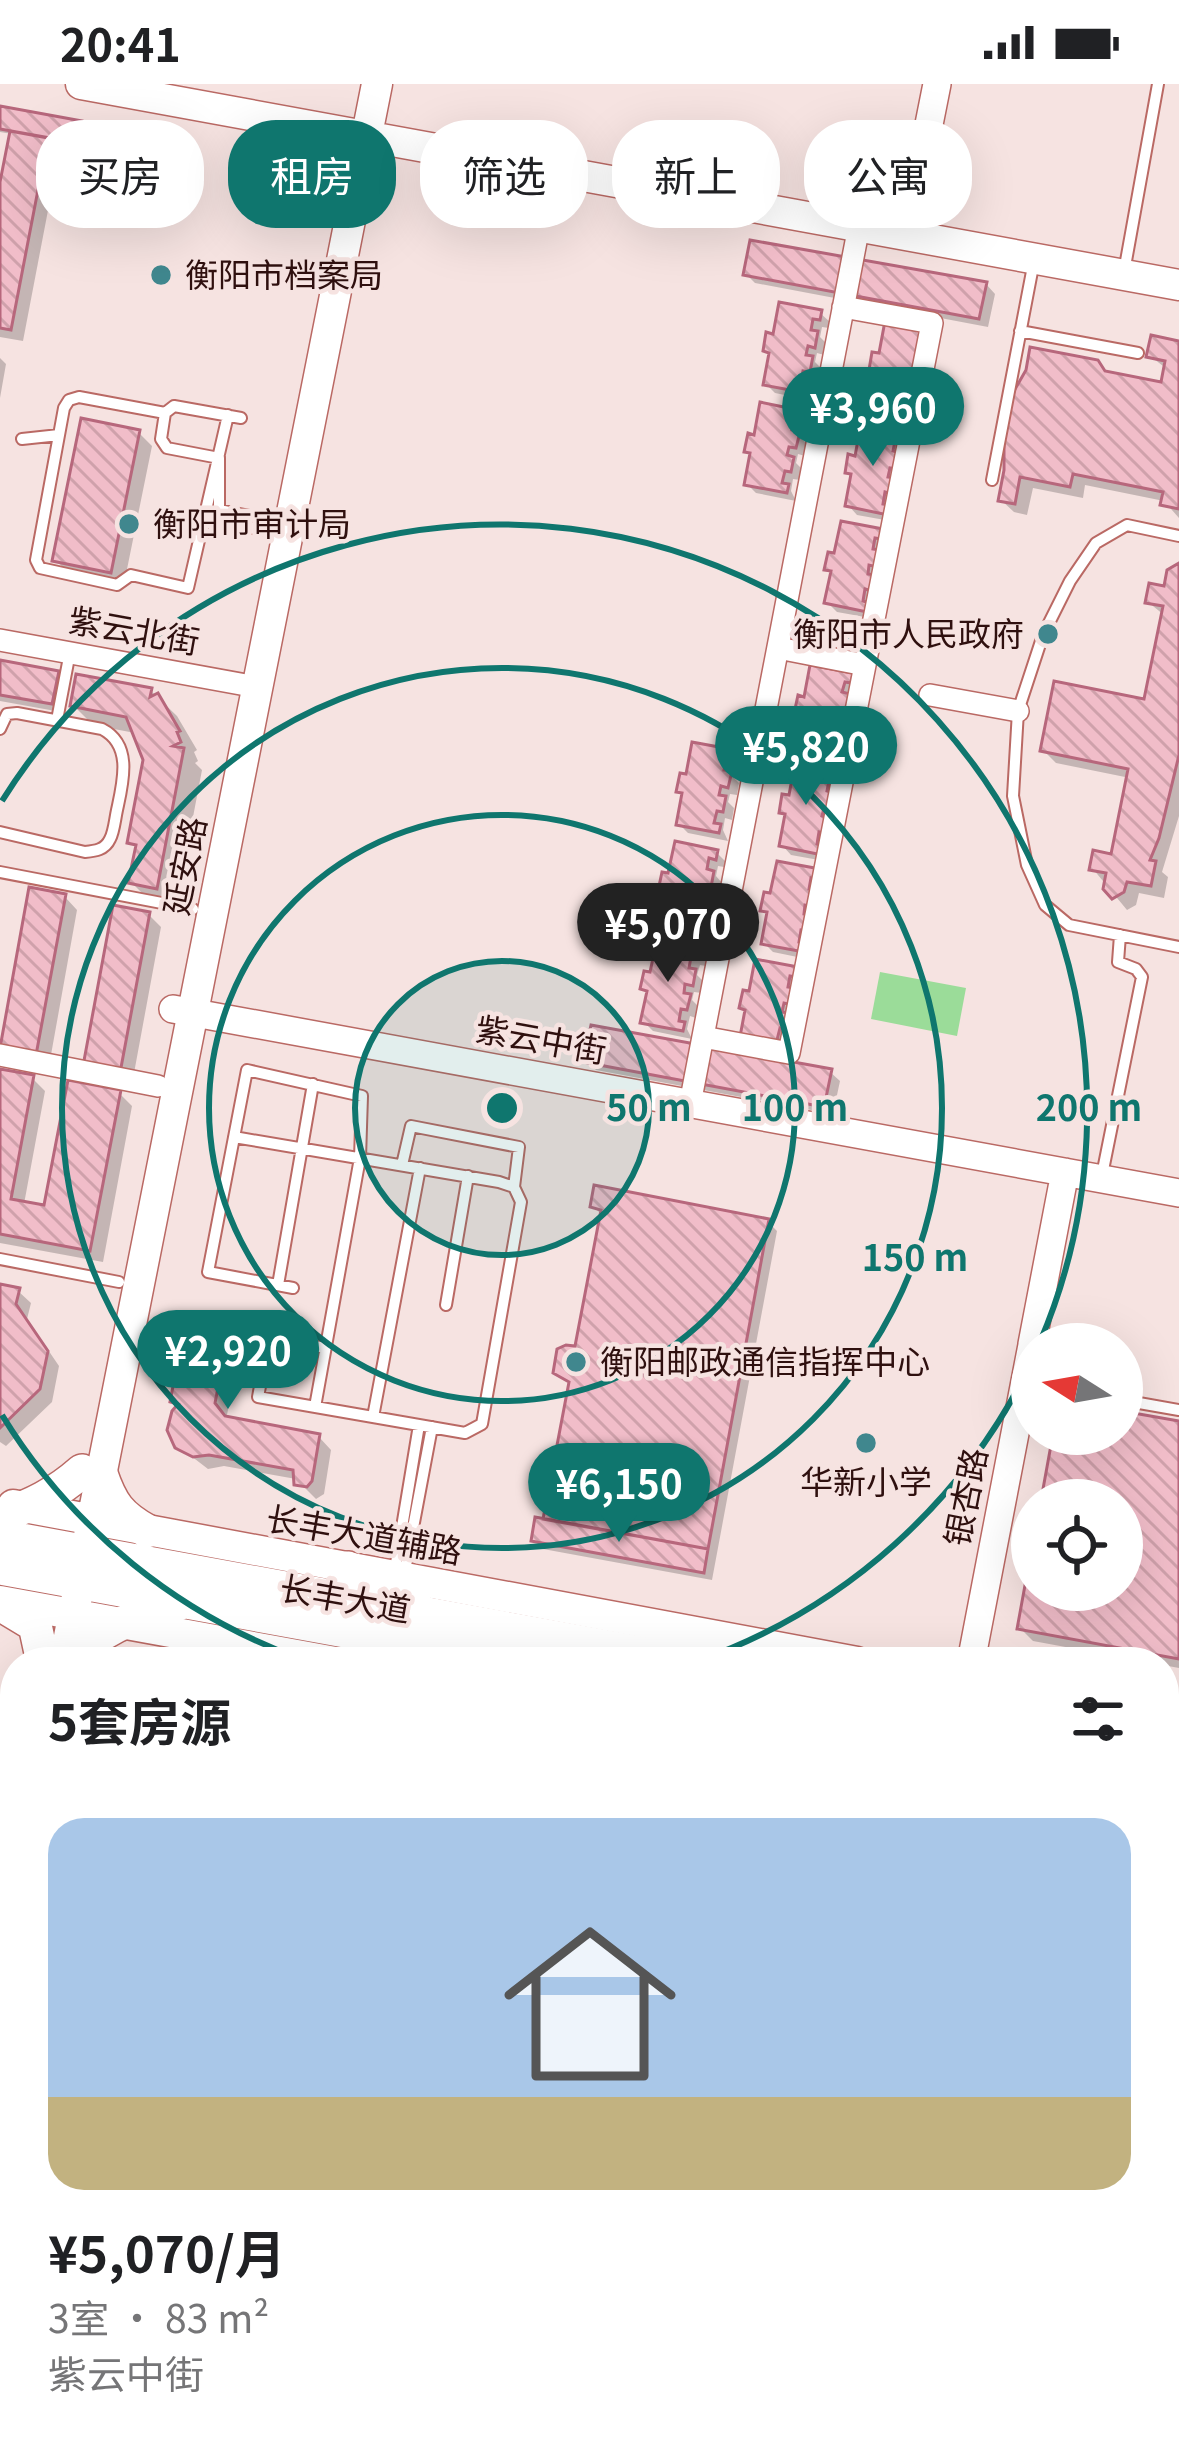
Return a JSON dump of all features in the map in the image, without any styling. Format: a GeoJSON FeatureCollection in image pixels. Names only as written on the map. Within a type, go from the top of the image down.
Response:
{"type":"FeatureCollection","features":[{"type":"Feature","properties":{"kind":"main road"},"geometry":{"type":"LineString","coordinates":[[81,84],[308,120]]}},
{"type":"Feature","properties":{"kind":"main road"},"geometry":{"type":"LineString","coordinates":[[157,84],[321,120]]}},
{"type":"Feature","properties":{"kind":"main road","name":"延安路"},"geometry":{"type":"LineString","coordinates":[[356,84],[358,120]]}},
{"type":"Feature","properties":{"kind":"main road","name":"延安路"},"geometry":{"type":"LineString","coordinates":[[361,120],[376,84]]}},
{"type":"Feature","properties":{"kind":"main road"},"geometry":{"type":"LineString","coordinates":[[396,135],[804,215]]}},
{"type":"Feature","properties":{"kind":"main road"},"geometry":{"type":"LineString","coordinates":[[396,135],[804,209]]}},
{"type":"Feature","properties":{"kind":"main road","name":"延安路"},"geometry":{"type":"LineString","coordinates":[[91,1473],[119,1282],[158,1086],[183,1011],[193,909],[248,685],[269,526],[336,228]]}},
{"type":"Feature","properties":{"kind":"main road","name":"延安路"},"geometry":{"type":"LineString","coordinates":[[49,1647],[73,1566],[338,228]]}},
{"type":"Feature","properties":{"kind":"main road"},"geometry":{"type":"LineString","coordinates":[[909,228],[1179,285]]}},
{"type":"Feature","properties":{"kind":"main road"},"geometry":{"type":"LineString","coordinates":[[909,228],[1179,271]]}},
{"type":"Feature","properties":{"kind":"main road"},"geometry":{"type":"LineString","coordinates":[[9,1509],[59,1491],[91,1473],[122,1517],[147,1531]]}},
{"type":"Feature","properties":{"kind":"main road","name":"长丰大道辅路"},"geometry":{"type":"LineString","coordinates":[[9,1509],[73,1566],[118,1623],[252,1647]]}},
{"type":"Feature","properties":{"kind":"main road","name":"长丰大道辅路"},"geometry":{"type":"LineString","coordinates":[[0,1603],[147,1531],[348,1568]]}},
{"type":"Feature","properties":{"kind":"main road","name":"长丰大道"},"geometry":{"type":"LineString","coordinates":[[0,1536],[73,1566],[185,1602],[392,1603],[484,1647]]}},
{"type":"Feature","properties":{"kind":"main road","name":"延安路"},"geometry":{"type":"LineString","coordinates":[[67,1647],[73,1566]]}},
{"type":"Feature","properties":{"kind":"main road","name":"长丰大道"},"geometry":{"type":"LineString","coordinates":[[0,1568],[73,1566],[392,1603],[608,1647]]}},
{"type":"Feature","properties":{"kind":"main road"},"geometry":{"type":"LineString","coordinates":[[348,1568],[392,1603]]}},
{"type":"Feature","properties":{"kind":"main road"},"geometry":{"type":"LineString","coordinates":[[82,1647],[118,1623],[185,1602]]}},
{"type":"Feature","properties":{"kind":"main road"},"geometry":{"type":"LineString","coordinates":[[0,1603],[34,1625],[40,1647]]}},
{"type":"Feature","properties":{"kind":"main road","name":"长丰大道辅路"},"geometry":{"type":"LineString","coordinates":[[392,1603],[739,1647]]}},
{"type":"Feature","properties":{"kind":"street"},"geometry":{"type":"LineString","coordinates":[[931,120],[938,84]]}},
{"type":"Feature","properties":{"kind":"street"},"geometry":{"type":"LineString","coordinates":[[690,1104],[859,228]]}},
{"type":"Feature","properties":{"kind":"street"},"geometry":{"type":"LineString","coordinates":[[703,1037],[789,1053],[932,323],[843,307]]}},
{"type":"Feature","properties":{"kind":"street","name":"紫云北街"},"geometry":{"type":"LineString","coordinates":[[0,640],[248,685]]}},
{"type":"Feature","properties":{"kind":"street"},"geometry":{"type":"LineString","coordinates":[[778,648],[865,665]]}},
{"type":"Feature","properties":{"kind":"street"},"geometry":{"type":"LineString","coordinates":[[930,695],[1018,711]]}},
{"type":"Feature","properties":{"kind":"street","name":"紫云中街"},"geometry":{"type":"LineString","coordinates":[[183,1011],[1179,1192]]}},
{"type":"Feature","properties":{"kind":"street"},"geometry":{"type":"LineString","coordinates":[[0,1055],[158,1086]]}},
{"type":"Feature","properties":{"kind":"street","name":"银杏路"},"geometry":{"type":"LineString","coordinates":[[1036,1323],[1066,1172]]}},
{"type":"Feature","properties":{"kind":"street","name":"银杏路"},"geometry":{"type":"LineString","coordinates":[[973,1647],[1011,1452]]}},
{"type":"Feature","properties":{"kind":"lane"},"geometry":{"type":"LineString","coordinates":[[1126,261],[1158,84]]}},
{"type":"Feature","properties":{"kind":"lane"},"geometry":{"type":"LineString","coordinates":[[992,480],[1035,258]]}},
{"type":"Feature","properties":{"kind":"lane"},"geometry":{"type":"LineString","coordinates":[[1020,332],[1138,353]]}},
{"type":"Feature","properties":{"kind":"lane"},"geometry":{"type":"LineString","coordinates":[[165,413],[79,397],[69,400],[36,560],[47,573],[117,585],[131,575],[188,588],[228,416]]}},
{"type":"Feature","properties":{"kind":"lane"},"geometry":{"type":"LineString","coordinates":[[219,458],[167,448],[161,440],[165,413],[174,406],[242,418]]}},
{"type":"Feature","properties":{"kind":"lane"},"geometry":{"type":"LineString","coordinates":[[22,439],[59,435]]}},
{"type":"Feature","properties":{"kind":"lane"},"geometry":{"type":"LineString","coordinates":[[219,458],[219,510],[269,526]]}},
{"type":"Feature","properties":{"kind":"lane"},"geometry":{"type":"LineString","coordinates":[[206,519],[269,526]]}},
{"type":"Feature","properties":{"kind":"lane"},"geometry":{"type":"LineString","coordinates":[[1179,536],[1127,526],[1096,543],[1070,581],[1043,635],[1018,711],[1013,796],[1028,865],[1045,905],[1069,925],[1179,947]]}},
{"type":"Feature","properties":{"kind":"lane"},"geometry":{"type":"LineString","coordinates":[[57,720],[70,652]]}},
{"type":"Feature","properties":{"kind":"lane"},"geometry":{"type":"LineString","coordinates":[[0,729],[8,714],[17,713],[102,729],[118,747],[125,776],[110,840],[99,851],[85,852],[0,832]]}},
{"type":"Feature","properties":{"kind":"lane"},"geometry":{"type":"LineString","coordinates":[[0,872],[193,909]]}},
{"type":"Feature","properties":{"kind":"lane"},"geometry":{"type":"LineString","coordinates":[[1101,1178],[1142,977],[1136,969],[1118,962],[1120,935]]}},
{"type":"Feature","properties":{"kind":"lane"},"geometry":{"type":"LineString","coordinates":[[293,1288],[208,1272],[248,1070],[362,1096],[360,1158],[315,1407]]}},
{"type":"Feature","properties":{"kind":"lane"},"geometry":{"type":"LineString","coordinates":[[278,1285],[313,1084]]}},
{"type":"Feature","properties":{"kind":"lane"},"geometry":{"type":"LineString","coordinates":[[326,1348],[268,1337],[258,1397],[465,1433],[482,1424],[521,1202],[514,1187],[519,1147],[411,1126],[402,1166]]}},
{"type":"Feature","properties":{"kind":"lane"},"geometry":{"type":"LineString","coordinates":[[234,1137],[514,1187]]}},
{"type":"Feature","properties":{"kind":"lane"},"geometry":{"type":"LineString","coordinates":[[373,1417],[420,1168]]}},
{"type":"Feature","properties":{"kind":"lane"},"geometry":{"type":"LineString","coordinates":[[446,1305],[468,1177]]}},
{"type":"Feature","properties":{"kind":"lane"},"geometry":{"type":"LineString","coordinates":[[0,1259],[119,1282]]}},
{"type":"Feature","properties":{"kind":"lane"},"geometry":{"type":"LineString","coordinates":[[1143,1404],[1179,1410]]}},
{"type":"Feature","properties":{"kind":"lane"},"geometry":{"type":"LineString","coordinates":[[392,1603],[393,1562],[426,1426]]}},
{"type":"Feature","properties":{"kind":"green space"},"geometry":{"type":"Polygon","coordinates":[[[880,972],[966,988],[957,1036],[871,1019],[880,972]]]}},
{"type":"Feature","properties":{"kind":"building"},"geometry":{"type":"Polygon","coordinates":[[[0,106],[77,120],[36,120],[36,135],[0,129],[0,106]]]}},
{"type":"Feature","properties":{"kind":"building"},"geometry":{"type":"Polygon","coordinates":[[[10,131],[36,136],[36,200],[11,330],[0,328],[0,182],[10,131]]]}},
{"type":"Feature","properties":{"kind":"building"},"geometry":{"type":"Polygon","coordinates":[[[750,240],[987,282],[979,319],[743,275],[750,240]]]}},
{"type":"Feature","properties":{"kind":"building"},"geometry":{"type":"Polygon","coordinates":[[[779,302],[822,310],[820,320],[813,319],[811,330],[818,331],[815,348],[808,346],[806,355],[813,356],[810,372],[803,371],[801,383],[808,384],[806,393],[763,385],[769,353],[763,351],[766,332],[773,334],[779,302]]]}},
{"type":"Feature","properties":{"kind":"building"},"geometry":{"type":"Polygon","coordinates":[[[885,321],[928,329],[912,412],[869,403],[875,372],[869,370],[872,352],[879,353],[885,321]]]}},
{"type":"Feature","properties":{"kind":"building"},"geometry":{"type":"Polygon","coordinates":[[[1151,335],[1179,341],[1179,509],[1160,505],[1163,492],[1073,474],[1070,487],[1020,477],[1015,504],[998,501],[1004,438],[1030,347],[1098,360],[1105,371],[1161,382],[1165,361],[1146,357],[1151,335]]]}},
{"type":"Feature","properties":{"kind":"building"},"geometry":{"type":"Polygon","coordinates":[[[760,402],[803,411],[792,430],[800,432],[796,448],[789,447],[787,455],[794,457],[782,483],[789,484],[787,493],[744,485],[750,453],[744,452],[748,433],[754,435],[760,402]]]}},
{"type":"Feature","properties":{"kind":"building"},"geometry":{"type":"Polygon","coordinates":[[[81,418],[140,430],[111,573],[52,561],[81,418]]]}},
{"type":"Feature","properties":{"kind":"building"},"geometry":{"type":"Polygon","coordinates":[[[861,424],[904,432],[893,451],[900,453],[897,469],[890,468],[888,477],[895,478],[892,494],[885,492],[888,515],[845,506],[851,474],[845,473],[848,454],[855,456],[861,424]]]}},
{"type":"Feature","properties":{"kind":"building"},"geometry":{"type":"Polygon","coordinates":[[[841,521],[883,529],[873,549],[880,550],[877,567],[869,565],[868,574],[875,575],[872,591],[865,589],[867,612],[824,603],[831,571],[824,570],[828,552],[834,553],[841,521]]]}},
{"type":"Feature","properties":{"kind":"building"},"geometry":{"type":"Polygon","coordinates":[[[1179,563],[1179,755],[1150,860],[1156,861],[1151,886],[1127,882],[1124,892],[1112,899],[1103,889],[1106,873],[1089,870],[1093,850],[1111,854],[1128,769],[1040,751],[1054,681],[1144,699],[1163,606],[1145,603],[1149,583],[1164,586],[1167,570],[1179,563]]]}},
{"type":"Feature","properties":{"kind":"building"},"geometry":{"type":"Polygon","coordinates":[[[0,660],[59,671],[52,704],[0,695],[0,660]]]}},
{"type":"Feature","properties":{"kind":"building"},"geometry":{"type":"Polygon","coordinates":[[[810,665],[853,673],[842,692],[850,694],[846,710],[839,709],[837,718],[844,719],[841,735],[835,733],[832,745],[839,746],[837,756],[794,747],[800,715],[794,714],[798,695],[804,697],[810,665]]]}},
{"type":"Feature","properties":{"kind":"building"},"geometry":{"type":"Polygon","coordinates":[[[76,674],[152,688],[150,697],[158,693],[180,731],[181,742],[173,746],[184,748],[157,889],[128,883],[136,845],[127,843],[143,760],[126,717],[70,706],[76,674]]]}},
{"type":"Feature","properties":{"kind":"building"},"geometry":{"type":"Polygon","coordinates":[[[692,742],[735,750],[733,761],[726,759],[724,770],[732,771],[728,788],[721,786],[719,795],[726,796],[723,812],[717,811],[714,823],[721,824],[719,833],[676,825],[682,793],[676,792],[680,773],[686,774],[692,742]]]}},
{"type":"Feature","properties":{"kind":"building"},"geometry":{"type":"Polygon","coordinates":[[[795,763],[838,772],[827,791],[834,793],[831,809],[824,808],[822,816],[829,818],[826,834],[819,832],[822,855],[779,846],[785,814],[779,813],[782,794],[789,795],[795,763]]]}},
{"type":"Feature","properties":{"kind":"building"},"geometry":{"type":"Polygon","coordinates":[[[675,841],[718,850],[716,860],[709,858],[707,869],[714,871],[711,887],[704,885],[702,894],[709,895],[706,911],[699,910],[702,933],[659,924],[665,892],[658,891],[662,872],[668,873],[675,841]]]}},
{"type":"Feature","properties":{"kind":"building"},"geometry":{"type":"Polygon","coordinates":[[[777,861],[820,869],[818,880],[811,878],[809,889],[816,890],[813,907],[805,905],[804,914],[811,915],[808,931],[801,930],[799,942],[805,943],[804,952],[761,944],[767,912],[760,911],[764,892],[770,893],[777,861]]]}},
{"type":"Feature","properties":{"kind":"building"},"geometry":{"type":"Polygon","coordinates":[[[29,887],[66,894],[36,1055],[0,1048],[29,887]]]}},
{"type":"Feature","properties":{"kind":"building"},"geometry":{"type":"Polygon","coordinates":[[[113,905],[150,912],[120,1073],[83,1066],[113,905]]]}},
{"type":"Feature","properties":{"kind":"building"},"geometry":{"type":"Polygon","coordinates":[[[657,940],[699,948],[689,968],[696,969],[693,986],[685,984],[684,993],[691,994],[687,1010],[681,1009],[683,1031],[640,1023],[647,991],[640,989],[644,971],[650,972],[657,940]]]}},
{"type":"Feature","properties":{"kind":"building"},"geometry":{"type":"Polygon","coordinates":[[[755,959],[798,967],[788,987],[795,988],[792,1005],[784,1003],[782,1012],[789,1013],[786,1029],[780,1028],[777,1040],[784,1041],[739,1042],[745,1010],[739,1008],[743,990],[749,991],[755,959]]]}},
{"type":"Feature","properties":{"kind":"building"},"geometry":{"type":"Polygon","coordinates":[[[591,1025],[832,1069],[824,1107],[583,1062],[591,1025]]]}},
{"type":"Feature","properties":{"kind":"building"},"geometry":{"type":"Polygon","coordinates":[[[0,1069],[34,1075],[11,1199],[44,1205],[68,1080],[121,1090],[90,1251],[0,1234],[0,1069]]]}},
{"type":"Feature","properties":{"kind":"building"},"geometry":{"type":"Polygon","coordinates":[[[594,1185],[769,1219],[708,1549],[543,1519],[569,1382],[553,1373],[557,1349],[575,1346],[601,1210],[590,1207],[594,1185]]]}},
{"type":"Feature","properties":{"kind":"building"},"geometry":{"type":"Polygon","coordinates":[[[0,1284],[20,1288],[16,1304],[48,1351],[40,1389],[0,1428],[0,1284]]]}},
{"type":"Feature","properties":{"kind":"building"},"geometry":{"type":"Polygon","coordinates":[[[186,1318],[239,1328],[237,1338],[228,1336],[215,1403],[225,1416],[320,1434],[307,1487],[294,1485],[293,1470],[209,1455],[193,1457],[175,1448],[167,1430],[178,1404],[170,1402],[186,1318]]]}},
{"type":"Feature","properties":{"kind":"building"},"geometry":{"type":"Polygon","coordinates":[[[1143,1415],[1179,1421],[1179,1647],[1114,1647],[1017,1629],[1020,1611],[1143,1611],[1143,1479],[1045,1479],[1049,1455],[1143,1455],[1143,1415]]]}},
{"type":"Feature","properties":{"kind":"building"},"geometry":{"type":"Polygon","coordinates":[[[535,1517],[708,1549],[704,1573],[531,1541],[535,1517]]]}},
{"type":"Feature","properties":{"kind":"place","name":"衡阳市档案局"},"geometry":{"type":"Point","coordinates":[161,275]}},
{"type":"Feature","properties":{"kind":"place","name":"衡阳市审计局"},"geometry":{"type":"Point","coordinates":[129,524]}},
{"type":"Feature","properties":{"kind":"place","name":"衡阳市人民政府"},"geometry":{"type":"Point","coordinates":[1048,634]}},
{"type":"Feature","properties":{"kind":"place","name":"衡阳邮政通信指挥中心"},"geometry":{"type":"Point","coordinates":[576,1362]}},
{"type":"Feature","properties":{"kind":"place","name":"华新小学"},"geometry":{"type":"Point","coordinates":[866,1443]}}]}
